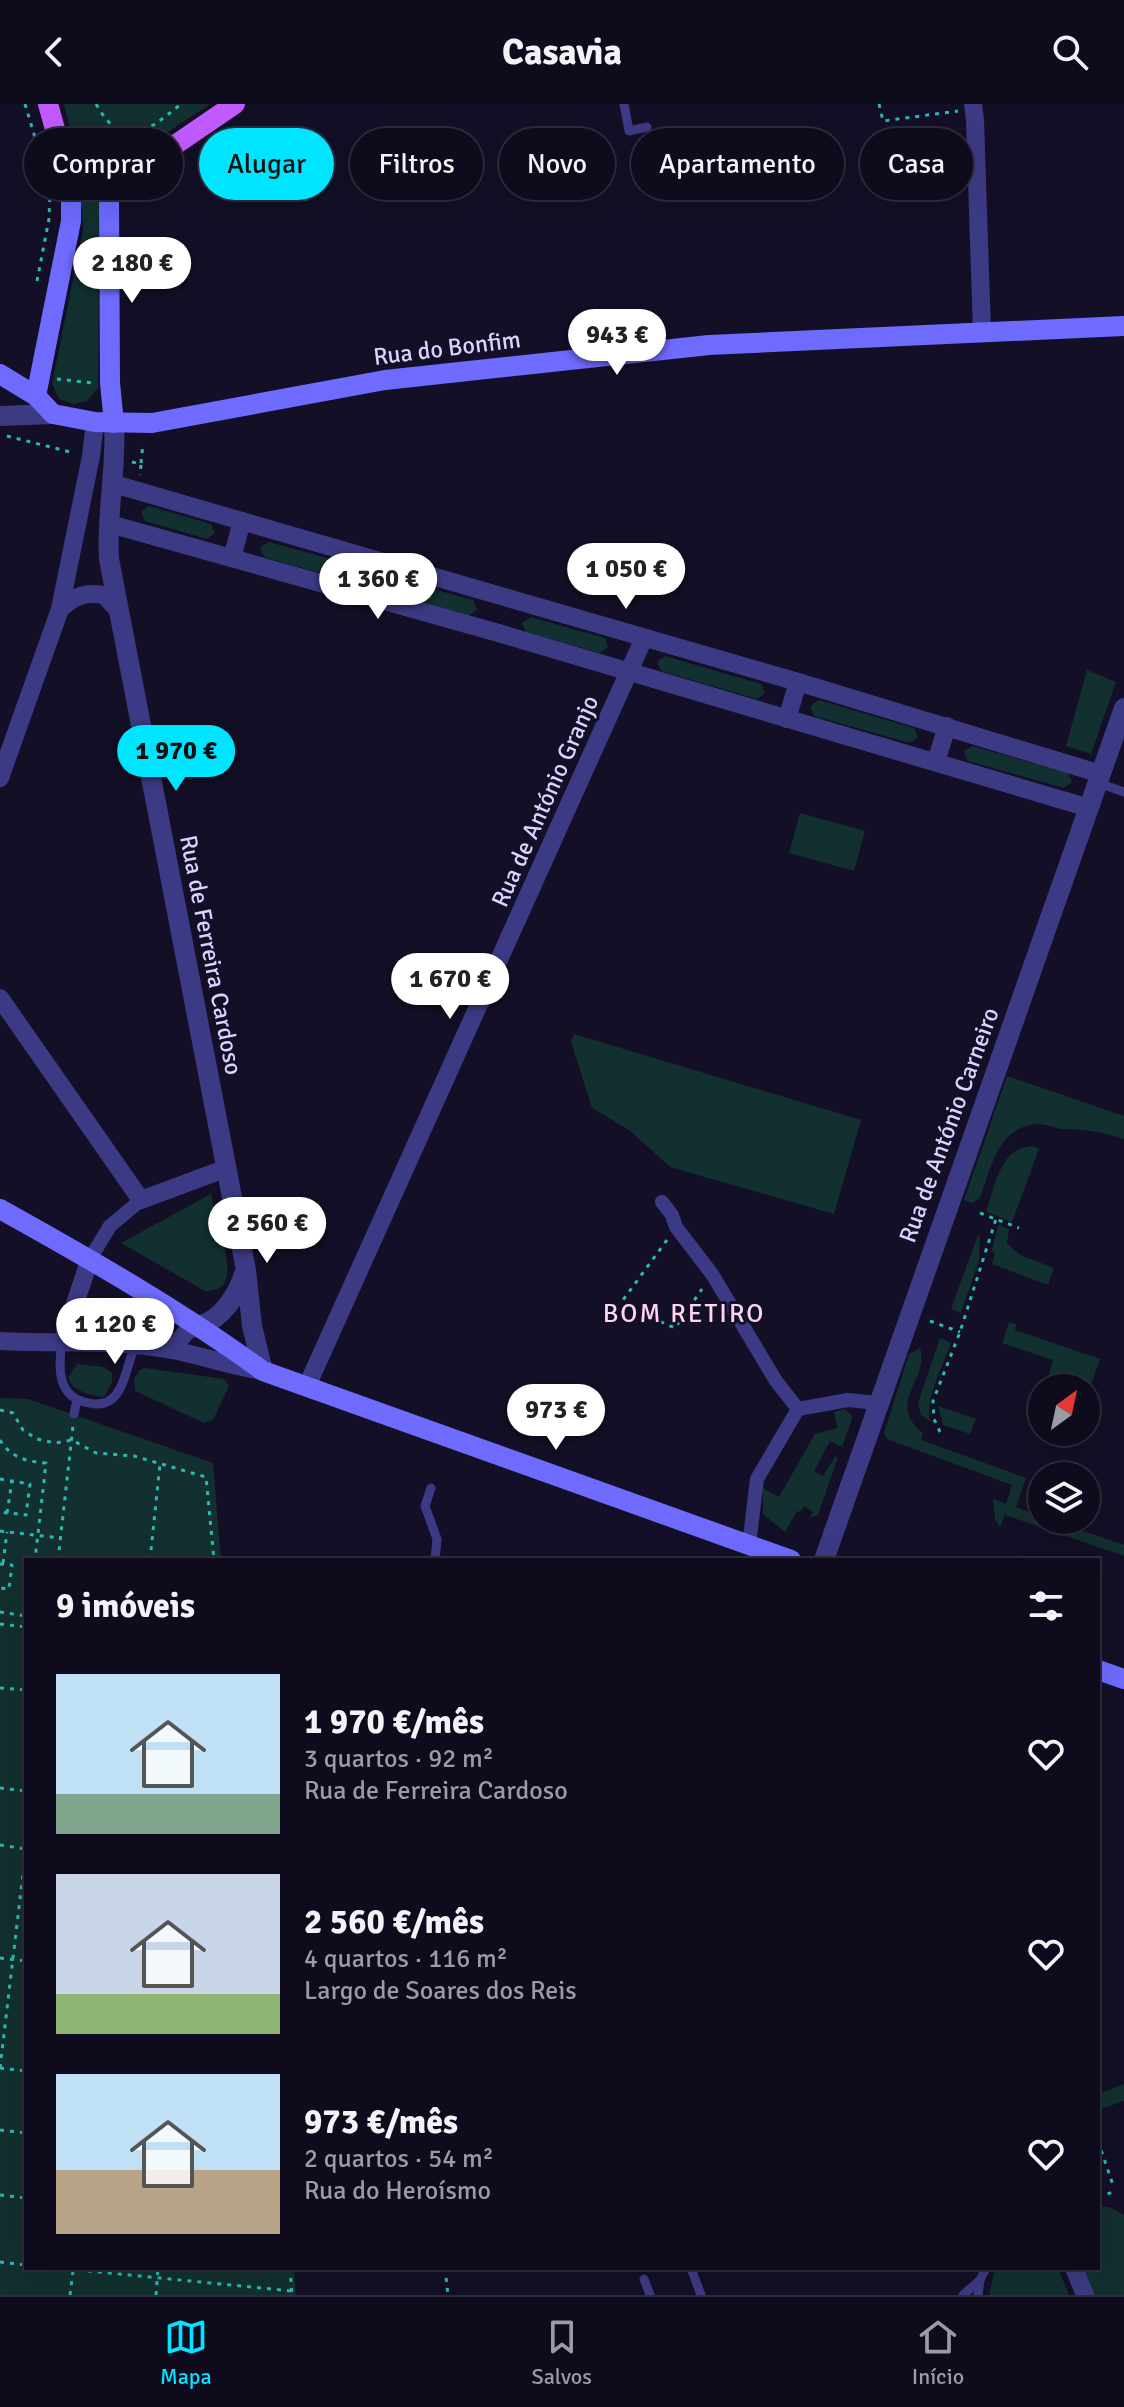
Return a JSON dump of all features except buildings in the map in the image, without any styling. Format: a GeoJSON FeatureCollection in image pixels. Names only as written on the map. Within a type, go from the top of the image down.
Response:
{"type":"FeatureCollection","features":[{"type":"Feature","properties":{"kind":"main road"},"geometry":{"type":"LineString","coordinates":[[48,104],[55,128]]}},
{"type":"Feature","properties":{"kind":"main road"},"geometry":{"type":"LineString","coordinates":[[183,135],[235,104]]}},
{"type":"Feature","properties":{"kind":"main road"},"geometry":{"type":"LineString","coordinates":[[36,396],[69,242],[71,206],[67,200]]}},
{"type":"Feature","properties":{"kind":"main road"},"geometry":{"type":"LineString","coordinates":[[104,422],[110,383],[109,200]]}},
{"type":"Feature","properties":{"kind":"main road","name":"Rua do Bonfim"},"geometry":{"type":"LineString","coordinates":[[53,414],[104,422],[152,423],[385,380],[709,345],[1124,326]]}},
{"type":"Feature","properties":{"kind":"main road"},"geometry":{"type":"LineString","coordinates":[[0,374],[36,396],[53,414]]}},
{"type":"Feature","properties":{"kind":"main road"},"geometry":{"type":"LineString","coordinates":[[0,1209],[90,1259],[199,1326],[263,1371],[445,1440],[785,1558]]}},
{"type":"Feature","properties":{"kind":"main road"},"geometry":{"type":"LineString","coordinates":[[1100,1671],[1124,1679]]}},
{"type":"Feature","properties":{"kind":"street"},"geometry":{"type":"LineString","coordinates":[[973,106],[982,332]]}},
{"type":"Feature","properties":{"kind":"street"},"geometry":{"type":"LineString","coordinates":[[1,425],[53,414]]}},
{"type":"Feature","properties":{"kind":"street"},"geometry":{"type":"LineString","coordinates":[[0,778],[60,609],[91,456],[104,422]]}},
{"type":"Feature","properties":{"kind":"street","name":"Rua de Ferreira Cardoso"},"geometry":{"type":"LineString","coordinates":[[104,422],[114,484],[109,559],[227,1168],[246,1270],[252,1326],[263,1371]]}},
{"type":"Feature","properties":{"kind":"street"},"geometry":{"type":"LineString","coordinates":[[114,484],[947,726],[1100,778]]}},
{"type":"Feature","properties":{"kind":"street"},"geometry":{"type":"LineString","coordinates":[[232,558],[242,521]]}},
{"type":"Feature","properties":{"kind":"street"},"geometry":{"type":"LineString","coordinates":[[110,524],[502,634],[1089,808]]}},
{"type":"Feature","properties":{"kind":"street"},"geometry":{"type":"LineString","coordinates":[[60,609],[79,594],[92,593],[104,595],[118,610]]}},
{"type":"Feature","properties":{"kind":"street"},"geometry":{"type":"LineString","coordinates":[[502,634],[511,598]]}},
{"type":"Feature","properties":{"kind":"street","name":"Rua de António Granjo"},"geometry":{"type":"LineString","coordinates":[[307,1386],[644,638]]}},
{"type":"Feature","properties":{"kind":"street"},"geometry":{"type":"LineString","coordinates":[[787,719],[798,682]]}},
{"type":"Feature","properties":{"kind":"street","name":"Rua de António Carneiro"},"geometry":{"type":"LineString","coordinates":[[825,1558],[1124,708]]}},
{"type":"Feature","properties":{"kind":"street"},"geometry":{"type":"LineString","coordinates":[[936,762],[947,726]]}},
{"type":"Feature","properties":{"kind":"street"},"geometry":{"type":"LineString","coordinates":[[0,998],[141,1200]]}},
{"type":"Feature","properties":{"kind":"street"},"geometry":{"type":"LineString","coordinates":[[62,1342],[90,1259],[110,1226],[141,1200],[227,1168]]}},
{"type":"Feature","properties":{"kind":"street"},"geometry":{"type":"LineString","coordinates":[[662,1202],[676,1227],[712,1274],[776,1381],[798,1409]]}},
{"type":"Feature","properties":{"kind":"street"},"geometry":{"type":"LineString","coordinates":[[171,1350],[188,1330],[214,1319],[230,1303],[246,1270]]}},
{"type":"Feature","properties":{"kind":"street"},"geometry":{"type":"LineString","coordinates":[[0,1341],[171,1350],[263,1371]]}},
{"type":"Feature","properties":{"kind":"street"},"geometry":{"type":"LineString","coordinates":[[749,1545],[757,1479],[798,1409],[848,1400],[877,1403]]}},
{"type":"Feature","properties":{"kind":"street"},"geometry":{"type":"LineString","coordinates":[[1075,2270],[1085,2295]]}},
{"type":"Feature","properties":{"kind":"lane"},"geometry":{"type":"LineString","coordinates":[[624,104],[629,131],[647,127]]}},
{"type":"Feature","properties":{"kind":"lane"},"geometry":{"type":"LineString","coordinates":[[367,596],[376,560]]}},
{"type":"Feature","properties":{"kind":"lane"},"geometry":{"type":"LineString","coordinates":[[1100,778],[1124,792]]}},
{"type":"Feature","properties":{"kind":"lane"},"geometry":{"type":"LineString","coordinates":[[62,1342],[59,1375],[67,1393],[77,1400],[103,1404],[118,1392],[135,1346]]}},
{"type":"Feature","properties":{"kind":"lane"},"geometry":{"type":"LineString","coordinates":[[74,1414],[77,1400]]}},
{"type":"Feature","properties":{"kind":"lane"},"geometry":{"type":"LineString","coordinates":[[431,1488],[425,1506],[437,1539],[435,1558]]}},
{"type":"Feature","properties":{"kind":"lane"},"geometry":{"type":"LineString","coordinates":[[692,2270],[701,2295]]}},
{"type":"Feature","properties":{"kind":"lane"},"geometry":{"type":"LineString","coordinates":[[978,2295],[985,2270]]}},
{"type":"Feature","properties":{"kind":"lane"},"geometry":{"type":"LineString","coordinates":[[644,2279],[650,2295]]}},
{"type":"Feature","properties":{"kind":"lane"},"geometry":{"type":"LineString","coordinates":[[963,2295],[980,2280]]}},
{"type":"Feature","properties":{"kind":"path"},"geometry":{"type":"LineString","coordinates":[[25,104],[34,128]]}},
{"type":"Feature","properties":{"kind":"path"},"geometry":{"type":"LineString","coordinates":[[96,104],[114,128]]}},
{"type":"Feature","properties":{"kind":"path"},"geometry":{"type":"LineString","coordinates":[[150,128],[181,104]]}},
{"type":"Feature","properties":{"kind":"path"},"geometry":{"type":"LineString","coordinates":[[879,104],[883,121],[973,106]]}},
{"type":"Feature","properties":{"kind":"path"},"geometry":{"type":"LineString","coordinates":[[37,281],[51,200]]}},
{"type":"Feature","properties":{"kind":"path"},"geometry":{"type":"LineString","coordinates":[[53,379],[98,384]]}},
{"type":"Feature","properties":{"kind":"path"},"geometry":{"type":"LineString","coordinates":[[1,425],[81,454]]}},
{"type":"Feature","properties":{"kind":"path"},"geometry":{"type":"LineString","coordinates":[[139,484],[142,443],[154,438]]}},
{"type":"Feature","properties":{"kind":"path"},"geometry":{"type":"LineString","coordinates":[[124,461],[141,464]]}},
{"type":"Feature","properties":{"kind":"path"},"geometry":{"type":"LineString","coordinates":[[980,1213],[1019,1228]]}},
{"type":"Feature","properties":{"kind":"path"},"geometry":{"type":"LineString","coordinates":[[940,1432],[932,1409],[933,1401],[960,1332],[996,1219]]}},
{"type":"Feature","properties":{"kind":"path"},"geometry":{"type":"LineString","coordinates":[[676,1227],[623,1300],[624,1306],[675,1328],[712,1274]]}},
{"type":"Feature","properties":{"kind":"path"},"geometry":{"type":"LineString","coordinates":[[931,1321],[960,1332]]}},
{"type":"Feature","properties":{"kind":"path"},"geometry":{"type":"LineString","coordinates":[[0,1410],[13,1413],[23,1430],[37,1439],[55,1443],[72,1440],[96,1453],[134,1456],[206,1477],[214,1558]]}},
{"type":"Feature","properties":{"kind":"path"},"geometry":{"type":"LineString","coordinates":[[58,1558],[74,1414]]}},
{"type":"Feature","properties":{"kind":"path"},"geometry":{"type":"LineString","coordinates":[[0,1440],[8,1451],[17,1456],[46,1463],[35,1558]]}},
{"type":"Feature","properties":{"kind":"path"},"geometry":{"type":"LineString","coordinates":[[150,1558],[160,1464]]}},
{"type":"Feature","properties":{"kind":"path"},"geometry":{"type":"LineString","coordinates":[[0,1479],[30,1484],[26,1515],[0,1512]]}},
{"type":"Feature","properties":{"kind":"path"},"geometry":{"type":"LineString","coordinates":[[7,1513],[12,1481]]}},
{"type":"Feature","properties":{"kind":"path"},"geometry":{"type":"LineString","coordinates":[[0,1531],[61,1539]]}},
{"type":"Feature","properties":{"kind":"path"},"geometry":{"type":"LineString","coordinates":[[0,1588],[9,1589],[12,1565],[2,1564],[7,1532]]}},
{"type":"Feature","properties":{"kind":"path"},"geometry":{"type":"LineString","coordinates":[[0,1612],[24,1616]]}},
{"type":"Feature","properties":{"kind":"path"},"geometry":{"type":"LineString","coordinates":[[0,1624],[24,1627]]}},
{"type":"Feature","properties":{"kind":"path"},"geometry":{"type":"LineString","coordinates":[[0,1688],[24,1690]]}},
{"type":"Feature","properties":{"kind":"path"},"geometry":{"type":"LineString","coordinates":[[0,1788],[24,1791]]}},
{"type":"Feature","properties":{"kind":"path"},"geometry":{"type":"LineString","coordinates":[[0,1845],[24,1848]]}},
{"type":"Feature","properties":{"kind":"path"},"geometry":{"type":"LineString","coordinates":[[24,1864],[0,2068],[24,2071]]}},
{"type":"Feature","properties":{"kind":"path"},"geometry":{"type":"LineString","coordinates":[[0,1958],[24,1961]]}},
{"type":"Feature","properties":{"kind":"path"},"geometry":{"type":"LineString","coordinates":[[0,2130],[24,2133]]}},
{"type":"Feature","properties":{"kind":"path"},"geometry":{"type":"LineString","coordinates":[[1100,2147],[1113,2185]]}},
{"type":"Feature","properties":{"kind":"path"},"geometry":{"type":"LineString","coordinates":[[1100,2196],[1113,2192]]}},
{"type":"Feature","properties":{"kind":"path"},"geometry":{"type":"LineString","coordinates":[[0,2195],[24,2198]]}},
{"type":"Feature","properties":{"kind":"path"},"geometry":{"type":"LineString","coordinates":[[0,2262],[24,2265]]}},
{"type":"Feature","properties":{"kind":"path"},"geometry":{"type":"LineString","coordinates":[[70,2295],[73,2270]]}},
{"type":"Feature","properties":{"kind":"path"},"geometry":{"type":"LineString","coordinates":[[82,2270],[292,2293],[290,2270]]}},
{"type":"Feature","properties":{"kind":"path"},"geometry":{"type":"LineString","coordinates":[[156,2295],[158,2270]]}},
{"type":"Feature","properties":{"kind":"path"},"geometry":{"type":"LineString","coordinates":[[445,2270],[448,2295]]}},
{"type":"Feature","properties":{"kind":"green space"},"geometry":{"type":"Polygon","coordinates":[[[64,104],[210,104],[174,128],[70,128],[64,104]]]}},
{"type":"Feature","properties":{"kind":"green space"},"geometry":{"type":"Polygon","coordinates":[[[81,200],[102,200],[98,388],[87,401],[73,404],[59,399],[52,384],[83,230],[81,200]]]}},
{"type":"Feature","properties":{"kind":"green space"},"geometry":{"type":"Polygon","coordinates":[[[149,506],[211,524],[215,533],[207,539],[145,521],[141,512],[149,506]]]}},
{"type":"Feature","properties":{"kind":"green space"},"geometry":{"type":"Polygon","coordinates":[[[269,542],[342,562],[346,572],[338,578],[264,557],[260,547],[269,542]]]}},
{"type":"Feature","properties":{"kind":"green space"},"geometry":{"type":"Polygon","coordinates":[[[400,580],[473,600],[477,610],[469,616],[396,595],[391,586],[400,580]]]}},
{"type":"Feature","properties":{"kind":"green space"},"geometry":{"type":"Polygon","coordinates":[[[531,617],[605,638],[608,647],[600,653],[526,632],[522,623],[531,617]]]}},
{"type":"Feature","properties":{"kind":"green space"},"geometry":{"type":"Polygon","coordinates":[[[665,656],[761,684],[765,693],[757,699],[661,671],[657,662],[665,656]]]}},
{"type":"Feature","properties":{"kind":"green space"},"geometry":{"type":"Polygon","coordinates":[[[1087,670],[1116,682],[1091,754],[1066,746],[1087,670]]]}},
{"type":"Feature","properties":{"kind":"green space"},"geometry":{"type":"Polygon","coordinates":[[[819,700],[914,728],[918,737],[910,743],[814,716],[810,706],[819,700]]]}},
{"type":"Feature","properties":{"kind":"green space"},"geometry":{"type":"Polygon","coordinates":[[[972,746],[1068,773],[1072,782],[1064,788],[968,761],[964,751],[972,746]]]}},
{"type":"Feature","properties":{"kind":"green space"},"geometry":{"type":"Polygon","coordinates":[[[800,813],[865,831],[854,871],[789,853],[800,813]]]}},
{"type":"Feature","properties":{"kind":"green space"},"geometry":{"type":"Polygon","coordinates":[[[574,1034],[861,1120],[834,1214],[670,1167],[629,1130],[592,1108],[571,1042],[574,1034]]]}},
{"type":"Feature","properties":{"kind":"green space"},"geometry":{"type":"Polygon","coordinates":[[[1007,1076],[1124,1116],[1124,1139],[1041,1124],[1024,1127],[1014,1132],[998,1150],[980,1198],[972,1203],[964,1200],[1007,1076]]]}},
{"type":"Feature","properties":{"kind":"green space"},"geometry":{"type":"Polygon","coordinates":[[[1032,1146],[1039,1149],[1012,1222],[986,1212],[1006,1161],[1021,1148],[1032,1146]]]}},
{"type":"Feature","properties":{"kind":"green space"},"geometry":{"type":"Polygon","coordinates":[[[211,1194],[227,1261],[226,1279],[218,1289],[205,1291],[121,1243],[211,1194]]]}},
{"type":"Feature","properties":{"kind":"green space"},"geometry":{"type":"Polygon","coordinates":[[[998,1225],[1009,1229],[1007,1243],[1020,1255],[1054,1268],[1048,1285],[992,1264],[998,1225]]]}},
{"type":"Feature","properties":{"kind":"green space"},"geometry":{"type":"Polygon","coordinates":[[[978,1235],[979,1260],[961,1313],[951,1309],[978,1235]]]}},
{"type":"Feature","properties":{"kind":"green space"},"geometry":{"type":"Polygon","coordinates":[[[98,1297],[148,1323],[153,1330],[90,1326],[98,1297]]]}},
{"type":"Feature","properties":{"kind":"green space"},"geometry":{"type":"Polygon","coordinates":[[[1009,1322],[1016,1324],[1015,1330],[1100,1359],[1095,1374],[1049,1374],[1053,1360],[1002,1343],[1009,1322]]]}},
{"type":"Feature","properties":{"kind":"green space"},"geometry":{"type":"Polygon","coordinates":[[[940,1338],[951,1343],[932,1394],[931,1422],[921,1415],[918,1403],[940,1338]]]}},
{"type":"Feature","properties":{"kind":"green space"},"geometry":{"type":"Polygon","coordinates":[[[920,1348],[919,1370],[908,1401],[908,1411],[912,1422],[923,1433],[921,1440],[1026,1478],[1016,1507],[1028,1512],[1028,1523],[1005,1515],[1000,1527],[995,1519],[993,1499],[1006,1504],[1012,1485],[887,1439],[884,1433],[909,1354],[920,1348]]]}},
{"type":"Feature","properties":{"kind":"green space"},"geometry":{"type":"Polygon","coordinates":[[[77,1364],[104,1367],[112,1373],[112,1382],[104,1397],[83,1392],[70,1383],[68,1378],[77,1364]]]}},
{"type":"Feature","properties":{"kind":"green space"},"geometry":{"type":"Polygon","coordinates":[[[145,1368],[224,1379],[229,1386],[213,1420],[204,1423],[135,1391],[134,1379],[145,1368]]]}},
{"type":"Feature","properties":{"kind":"green space"},"geometry":{"type":"Polygon","coordinates":[[[0,1398],[28,1399],[213,1463],[221,1558],[24,1558],[24,2270],[294,2270],[296,2295],[0,2295],[0,1398]]]}},
{"type":"Feature","properties":{"kind":"green space"},"geometry":{"type":"Polygon","coordinates":[[[938,1406],[976,1419],[970,1434],[943,1425],[938,1406]]]}},
{"type":"Feature","properties":{"kind":"green space"},"geometry":{"type":"Polygon","coordinates":[[[844,1409],[852,1419],[842,1447],[830,1441],[814,1471],[823,1476],[838,1457],[818,1515],[809,1518],[813,1512],[804,1506],[800,1512],[797,1511],[785,1532],[763,1514],[763,1488],[779,1497],[815,1434],[837,1428],[834,1412],[844,1409]]]}},
{"type":"Feature","properties":{"kind":"green space"},"geometry":{"type":"Polygon","coordinates":[[[1060,1534],[1092,1534],[1124,1545],[1124,1556],[1060,1534]]]}},
{"type":"Feature","properties":{"kind":"green space"},"geometry":{"type":"Polygon","coordinates":[[[1124,2084],[1124,2101],[1100,2109],[1100,2093],[1124,2084]]]}},
{"type":"Feature","properties":{"kind":"green space"},"geometry":{"type":"Polygon","coordinates":[[[1100,2207],[1109,2207],[1124,2215],[1124,2295],[1093,2295],[1084,2270],[1100,2270],[1100,2207]]]}},
{"type":"Feature","properties":{"kind":"green space"},"geometry":{"type":"Polygon","coordinates":[[[995,2270],[1059,2270],[1069,2295],[989,2295],[995,2270]]]}},
{"type":"Feature","properties":{"kind":"district","name":"BOM RETIRO"},"geometry":{"type":"Point","coordinates":[684,1314]}}]}
